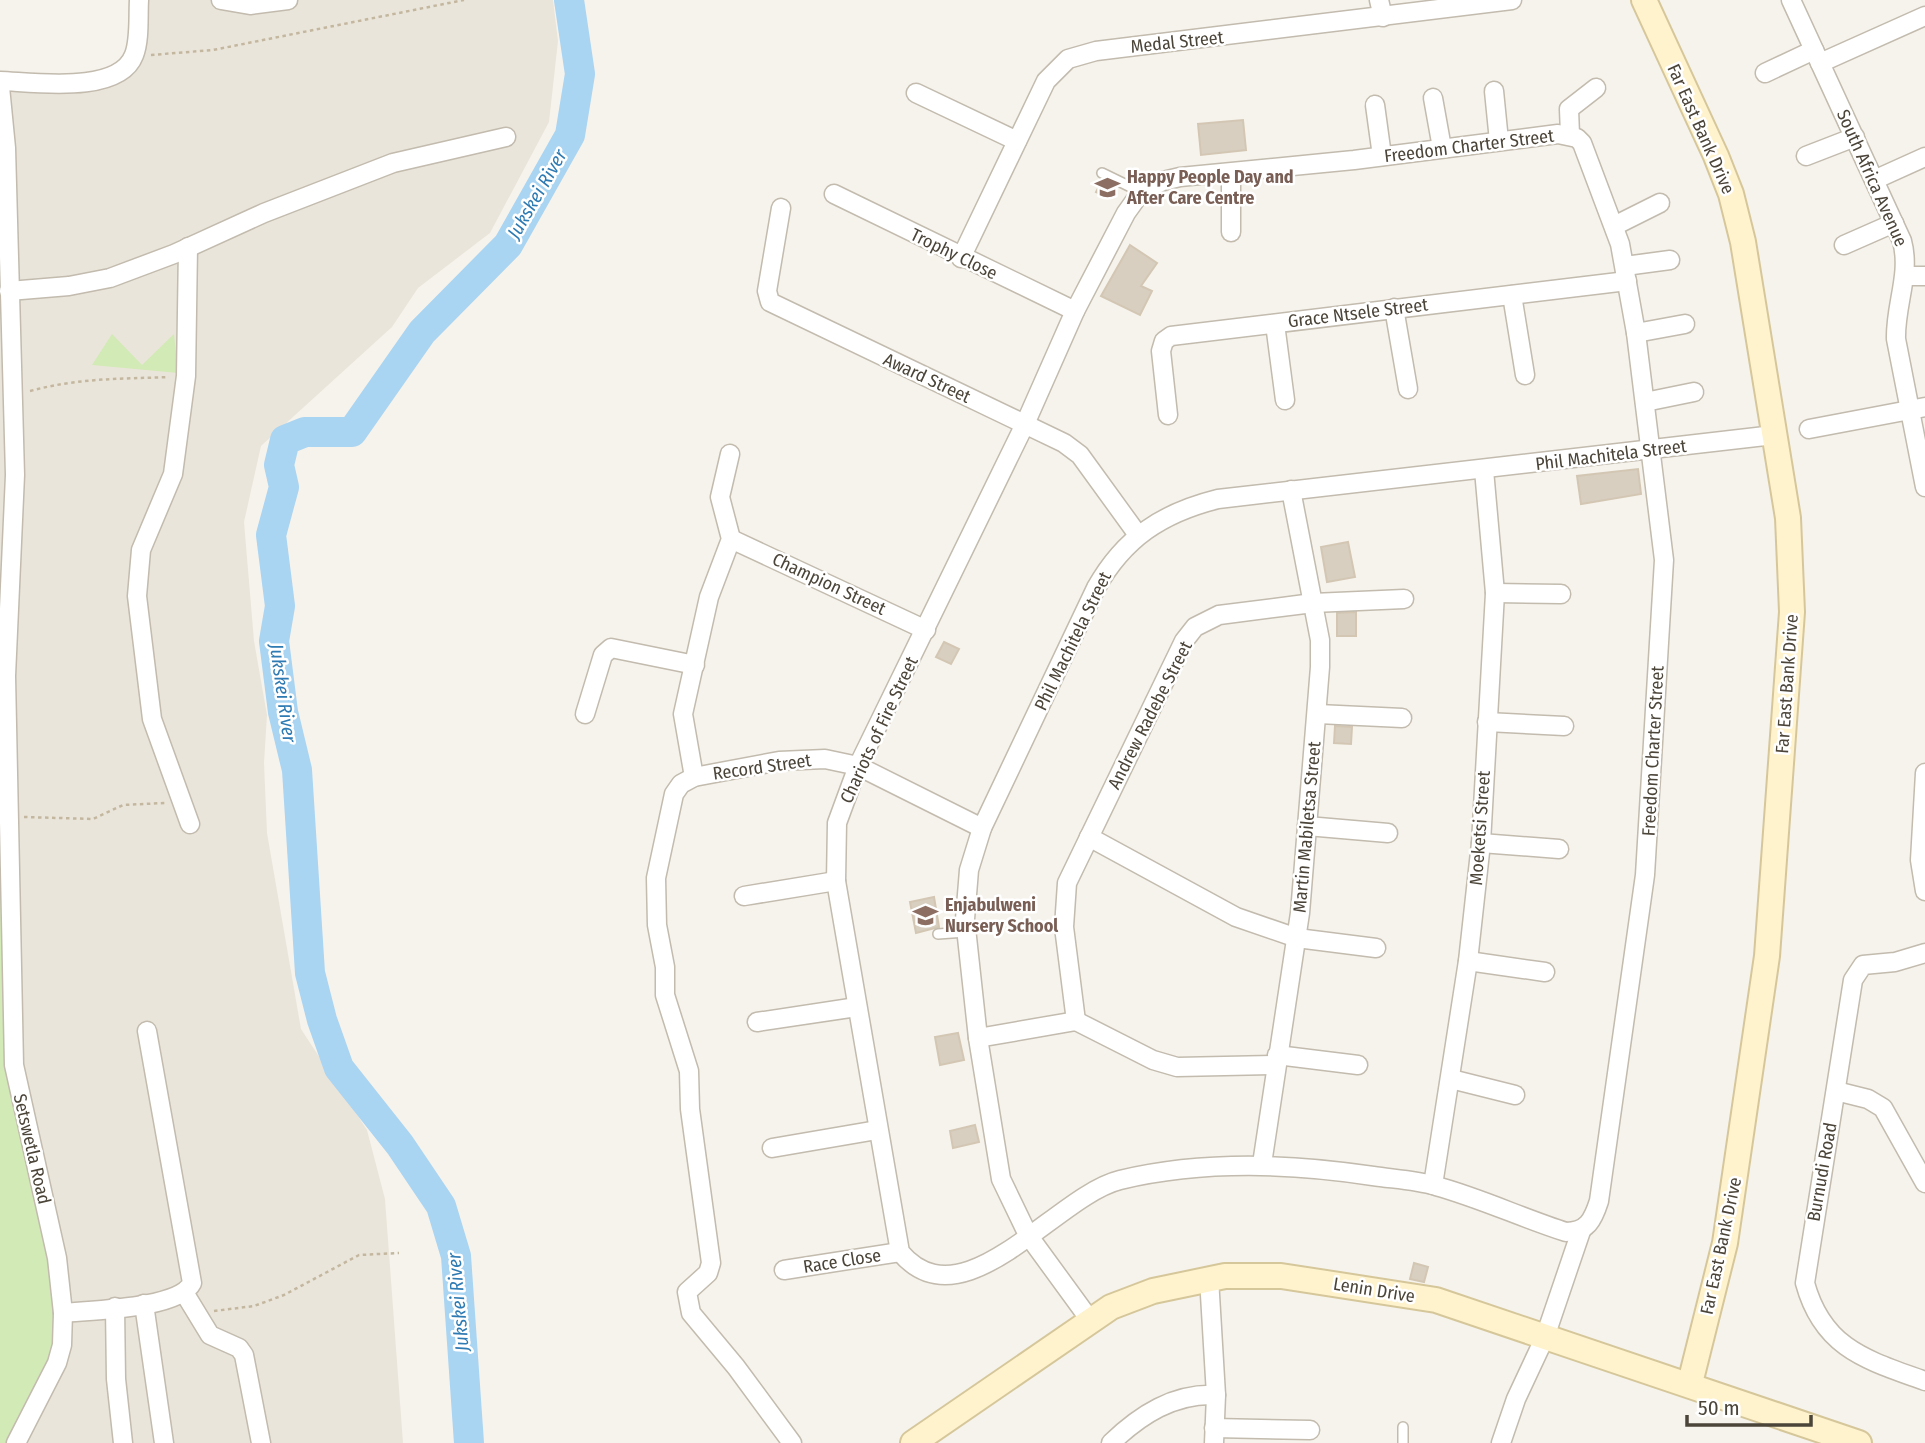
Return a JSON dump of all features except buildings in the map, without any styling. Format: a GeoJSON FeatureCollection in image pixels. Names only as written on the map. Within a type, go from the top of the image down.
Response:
{"type":"FeatureCollection","features":[{"type":"Feature","properties":{"kind":"street"},"geometry":{"type":"LineString","coordinates":[[0,81],[73,84],[99,81],[123,68],[134,56],[139,0]]}},
{"type":"Feature","properties":{"kind":"street"},"geometry":{"type":"LineString","coordinates":[[221,0],[250,5],[289,0]]}},
{"type":"Feature","properties":{"kind":"street","name":"Medal Street"},"geometry":{"type":"LineString","coordinates":[[961,258],[1046,81],[1057,67],[1079,55],[1381,9],[1512,0]]}},
{"type":"Feature","properties":{"kind":"street","name":"Far East Bank Drive"},"geometry":{"type":"LineString","coordinates":[[1644,0],[1731,194],[1743,242],[1791,543],[1792,612],[1768,956],[1725,1243],[1690,1383]]}},
{"type":"Feature","properties":{"kind":"street","name":"South Africa Avenue"},"geometry":{"type":"LineString","coordinates":[[1791,0],[1894,223],[1906,257],[1905,276],[1895,318],[1896,339],[1918,409],[1925,487]]}},
{"type":"Feature","properties":{"kind":"street"},"geometry":{"type":"LineString","coordinates":[[1765,73],[1817,57],[1925,16]]}},
{"type":"Feature","properties":{"kind":"street","name":"Setswetla Road"},"geometry":{"type":"LineString","coordinates":[[0,87],[15,475],[7,634],[7,817],[14,1065],[57,1258],[63,1313],[62,1345],[57,1363],[16,1443]]}},
{"type":"Feature","properties":{"kind":"street"},"geometry":{"type":"LineString","coordinates":[[1570,135],[1569,109],[1596,88]]}},
{"type":"Feature","properties":{"kind":"street"},"geometry":{"type":"LineString","coordinates":[[1494,90],[1499,141]]}},
{"type":"Feature","properties":{"kind":"street"},"geometry":{"type":"LineString","coordinates":[[916,93],[1017,141]]}},
{"type":"Feature","properties":{"kind":"street"},"geometry":{"type":"LineString","coordinates":[[1433,98],[1442,148]]}},
{"type":"Feature","properties":{"kind":"street"},"geometry":{"type":"LineString","coordinates":[[1375,105],[1382,156]]}},
{"type":"Feature","properties":{"kind":"street","name":"Freedom Charter Street"},"geometry":{"type":"LineString","coordinates":[[1141,192],[1172,179],[1559,134],[1577,138],[1585,150],[1614,226],[1636,333],[1664,561],[1645,875],[1599,1201],[1590,1222],[1581,1231],[1545,1337],[1516,1399],[1502,1443]]}},
{"type":"Feature","properties":{"kind":"street"},"geometry":{"type":"LineString","coordinates":[[9,291],[69,286],[110,278],[264,213],[393,163],[506,137]]}},
{"type":"Feature","properties":{"kind":"street"},"geometry":{"type":"LineString","coordinates":[[1806,156],[1854,137]]}},
{"type":"Feature","properties":{"kind":"street"},"geometry":{"type":"LineString","coordinates":[[1874,180],[1925,157]]}},
{"type":"Feature","properties":{"kind":"street"},"geometry":{"type":"LineString","coordinates":[[1231,173],[1231,232]]}},
{"type":"Feature","properties":{"kind":"street","name":"Chariots of Fire Street"},"geometry":{"type":"LineString","coordinates":[[900,1252],[836,881],[837,823],[858,766],[1025,424],[1075,311],[1126,213],[1141,192]]}},
{"type":"Feature","properties":{"kind":"street","name":"Trophy Close"},"geometry":{"type":"LineString","coordinates":[[834,194],[961,258],[1075,311]]}},
{"type":"Feature","properties":{"kind":"street"},"geometry":{"type":"LineString","coordinates":[[1614,226],[1660,203]]}},
{"type":"Feature","properties":{"kind":"street","name":"Award Street"},"geometry":{"type":"LineString","coordinates":[[781,208],[767,291],[767,297],[774,306],[1064,443],[1080,456],[1138,535]]}},
{"type":"Feature","properties":{"kind":"street"},"geometry":{"type":"LineString","coordinates":[[1844,245],[1894,223]]}},
{"type":"Feature","properties":{"kind":"street"},"geometry":{"type":"LineString","coordinates":[[188,247],[186,376],[173,474],[141,550],[137,596],[152,719],[190,824]]}},
{"type":"Feature","properties":{"kind":"street","name":"Grace Ntsele Street"},"geometry":{"type":"LineString","coordinates":[[1168,415],[1160,362],[1164,341],[1185,333],[1512,295],[1626,274],[1670,260]]}},
{"type":"Feature","properties":{"kind":"street"},"geometry":{"type":"LineString","coordinates":[[1905,276],[1925,276]]}},
{"type":"Feature","properties":{"kind":"street"},"geometry":{"type":"LineString","coordinates":[[1512,295],[1525,375]]}},
{"type":"Feature","properties":{"kind":"street"},"geometry":{"type":"LineString","coordinates":[[1394,308],[1408,389]]}},
{"type":"Feature","properties":{"kind":"street"},"geometry":{"type":"LineString","coordinates":[[1275,324],[1285,400]]}},
{"type":"Feature","properties":{"kind":"street"},"geometry":{"type":"LineString","coordinates":[[1636,333],[1685,324]]}},
{"type":"Feature","properties":{"kind":"street"},"geometry":{"type":"LineString","coordinates":[[1646,402],[1693,393]]}},
{"type":"Feature","properties":{"kind":"street"},"geometry":{"type":"LineString","coordinates":[[1810,429],[1918,409]]}},
{"type":"Feature","properties":{"kind":"street","name":"Phil Machitela Street"},"geometry":{"type":"LineString","coordinates":[[1090,1320],[1028,1235],[1001,1179],[978,1038],[966,932],[966,888],[982,828],[1096,588],[1116,555],[1138,535],[1201,503],[1291,490],[1651,452],[1774,435]]}},
{"type":"Feature","properties":{"kind":"street"},"geometry":{"type":"LineString","coordinates":[[730,454],[720,497],[731,539],[709,597],[682,714],[694,777],[681,784],[670,807],[655,899],[665,995],[689,1071],[690,1108],[711,1263],[708,1273],[687,1293],[687,1303],[691,1312],[792,1443]]}},
{"type":"Feature","properties":{"kind":"street","name":"Moeketsi Street"},"geometry":{"type":"LineString","coordinates":[[1433,1185],[1468,961],[1481,843],[1495,593],[1484,470]]}},
{"type":"Feature","properties":{"kind":"street","name":"Martin Mabiletsa Street"},"geometry":{"type":"LineString","coordinates":[[1262,1164],[1297,938],[1318,714],[1320,640],[1291,490]]}},
{"type":"Feature","properties":{"kind":"street","name":"Champion Street"},"geometry":{"type":"LineString","coordinates":[[731,539],[926,630]]}},
{"type":"Feature","properties":{"kind":"street"},"geometry":{"type":"LineString","coordinates":[[1495,593],[1561,594]]}},
{"type":"Feature","properties":{"kind":"street","name":"Andrew Radebe Street"},"geometry":{"type":"LineString","coordinates":[[1076,1021],[1064,927],[1064,897],[1089,837],[1184,641],[1195,627],[1219,615],[1313,603],[1404,599]]}},
{"type":"Feature","properties":{"kind":"street"},"geometry":{"type":"LineString","coordinates":[[586,714],[603,655],[611,648],[695,665]]}},
{"type":"Feature","properties":{"kind":"street"},"geometry":{"type":"LineString","coordinates":[[1318,714],[1402,718]]}},
{"type":"Feature","properties":{"kind":"street"},"geometry":{"type":"LineString","coordinates":[[1487,722],[1564,726]]}},
{"type":"Feature","properties":{"kind":"street","name":"Record Street"},"geometry":{"type":"LineString","coordinates":[[694,777],[803,758],[825,759],[858,766],[982,828]]}},
{"type":"Feature","properties":{"kind":"street"},"geometry":{"type":"LineString","coordinates":[[1925,773],[1920,860],[1925,891]]}},
{"type":"Feature","properties":{"kind":"street"},"geometry":{"type":"LineString","coordinates":[[1307,825],[1388,833]]}},
{"type":"Feature","properties":{"kind":"street"},"geometry":{"type":"LineString","coordinates":[[1089,837],[1237,917],[1297,938],[1376,948]]}},
{"type":"Feature","properties":{"kind":"street"},"geometry":{"type":"LineString","coordinates":[[1481,843],[1559,849]]}},
{"type":"Feature","properties":{"kind":"street"},"geometry":{"type":"LineString","coordinates":[[744,896],[836,881]]}},
{"type":"Feature","properties":{"kind":"street","name":"Burnudi Road"},"geometry":{"type":"LineString","coordinates":[[1925,953],[1895,962],[1871,962],[1858,969],[1853,980],[1806,1266],[1809,1298],[1829,1333],[1852,1353],[1925,1381]]}},
{"type":"Feature","properties":{"kind":"street"},"geometry":{"type":"LineString","coordinates":[[1468,961],[1545,972]]}},
{"type":"Feature","properties":{"kind":"street"},"geometry":{"type":"LineString","coordinates":[[757,1022],[857,1007]]}},
{"type":"Feature","properties":{"kind":"street"},"geometry":{"type":"LineString","coordinates":[[978,1038],[1076,1021],[1153,1060],[1177,1067],[1276,1060],[1359,1065]]}},
{"type":"Feature","properties":{"kind":"street"},"geometry":{"type":"LineString","coordinates":[[63,1313],[144,1304],[185,1293],[191,1283],[147,1031]]}},
{"type":"Feature","properties":{"kind":"street"},"geometry":{"type":"LineString","coordinates":[[1451,1079],[1515,1095]]}},
{"type":"Feature","properties":{"kind":"street"},"geometry":{"type":"LineString","coordinates":[[1836,1091],[1879,1104],[1925,1184]]}},
{"type":"Feature","properties":{"kind":"street"},"geometry":{"type":"LineString","coordinates":[[772,1147],[877,1130]]}},
{"type":"Feature","properties":{"kind":"street"},"geometry":{"type":"LineString","coordinates":[[900,1252],[926,1272],[941,1276],[957,1275],[996,1259],[1098,1189],[1120,1180],[1194,1169],[1262,1164],[1433,1185],[1526,1220],[1566,1232],[1581,1231]]}},
{"type":"Feature","properties":{"kind":"street","name":"Race Close"},"geometry":{"type":"LineString","coordinates":[[784,1270],[900,1252]]}},
{"type":"Feature","properties":{"kind":"street","name":"Lenin Drive"},"geometry":{"type":"LineString","coordinates":[[913,1443],[1090,1320],[1131,1297],[1209,1278],[1281,1276],[1436,1300],[1690,1383],[1859,1443]]}},
{"type":"Feature","properties":{"kind":"street"},"geometry":{"type":"LineString","coordinates":[[1209,1278],[1216,1395],[1214,1435],[1310,1430]]}},
{"type":"Feature","properties":{"kind":"street"},"geometry":{"type":"LineString","coordinates":[[185,1293],[215,1339],[239,1348],[244,1355],[261,1443]]}},
{"type":"Feature","properties":{"kind":"street"},"geometry":{"type":"LineString","coordinates":[[144,1304],[163,1443]]}},
{"type":"Feature","properties":{"kind":"street"},"geometry":{"type":"LineString","coordinates":[[115,1307],[116,1380],[123,1443]]}},
{"type":"Feature","properties":{"kind":"street"},"geometry":{"type":"LineString","coordinates":[[1111,1443],[1136,1422],[1166,1403],[1216,1395]]}},
{"type":"Feature","properties":{"kind":"lane"},"geometry":{"type":"LineString","coordinates":[[1102,173],[1141,192]]}},
{"type":"Feature","properties":{"kind":"lane"},"geometry":{"type":"LineString","coordinates":[[938,934],[966,932]]}},
{"type":"Feature","properties":{"kind":"lane"},"geometry":{"type":"LineString","coordinates":[[1403,1427],[1403,1443]]}},
{"type":"Feature","properties":{"kind":"path"},"geometry":{"type":"LineString","coordinates":[[134,56],[213,50],[464,0]]}},
{"type":"Feature","properties":{"kind":"path"},"geometry":{"type":"LineString","coordinates":[[13,396],[61,383],[108,376],[186,376]]}},
{"type":"Feature","properties":{"kind":"path"},"geometry":{"type":"LineString","coordinates":[[7,817],[93,819],[123,805],[183,802]]}},
{"type":"Feature","properties":{"kind":"path"},"geometry":{"type":"LineString","coordinates":[[197,1314],[254,1306],[284,1294],[359,1255],[400,1253]]}},
{"type":"Feature","properties":{"kind":"shaded area"},"geometry":{"type":"Polygon","coordinates":[[[147,0],[553,0],[558,41],[549,122],[490,233],[418,288],[392,327],[261,446],[244,522],[254,641],[267,715],[264,763],[267,833],[301,1029],[367,1130],[385,1199],[403,1443],[12,1443],[11,1070],[0,821],[0,90],[93,91],[130,73],[147,0]]]}},
{"type":"Feature","properties":{"kind":"green space"},"geometry":{"type":"Polygon","coordinates":[[[112,334],[142,365],[174,334],[178,373],[92,365],[112,334]]]}},
{"type":"Feature","properties":{"kind":"green space"},"geometry":{"type":"Polygon","coordinates":[[[0,820],[11,1070],[59,1285],[59,1355],[11,1443],[0,1443],[0,820]]]}},
{"type":"Feature","properties":{"kind":"waterway","name":"Jukskei River"},"geometry":{"type":"LineString","coordinates":[[469,1443],[456,1256],[441,1206],[400,1145],[339,1068],[322,1020],[310,973],[297,770],[283,712],[274,641],[280,606],[271,535],[284,487],[279,465],[285,440],[305,432],[352,432],[422,332],[508,245],[570,135],[580,74],[569,0]]}},
{"type":"Feature","properties":{"kind":"place","name":"Happy People Day and After Care Centre"},"geometry":{"type":"Point","coordinates":[1107,187]}},
{"type":"Feature","properties":{"kind":"place","name":"Enjabulweni Nursery School"},"geometry":{"type":"Point","coordinates":[925,915]}}]}
